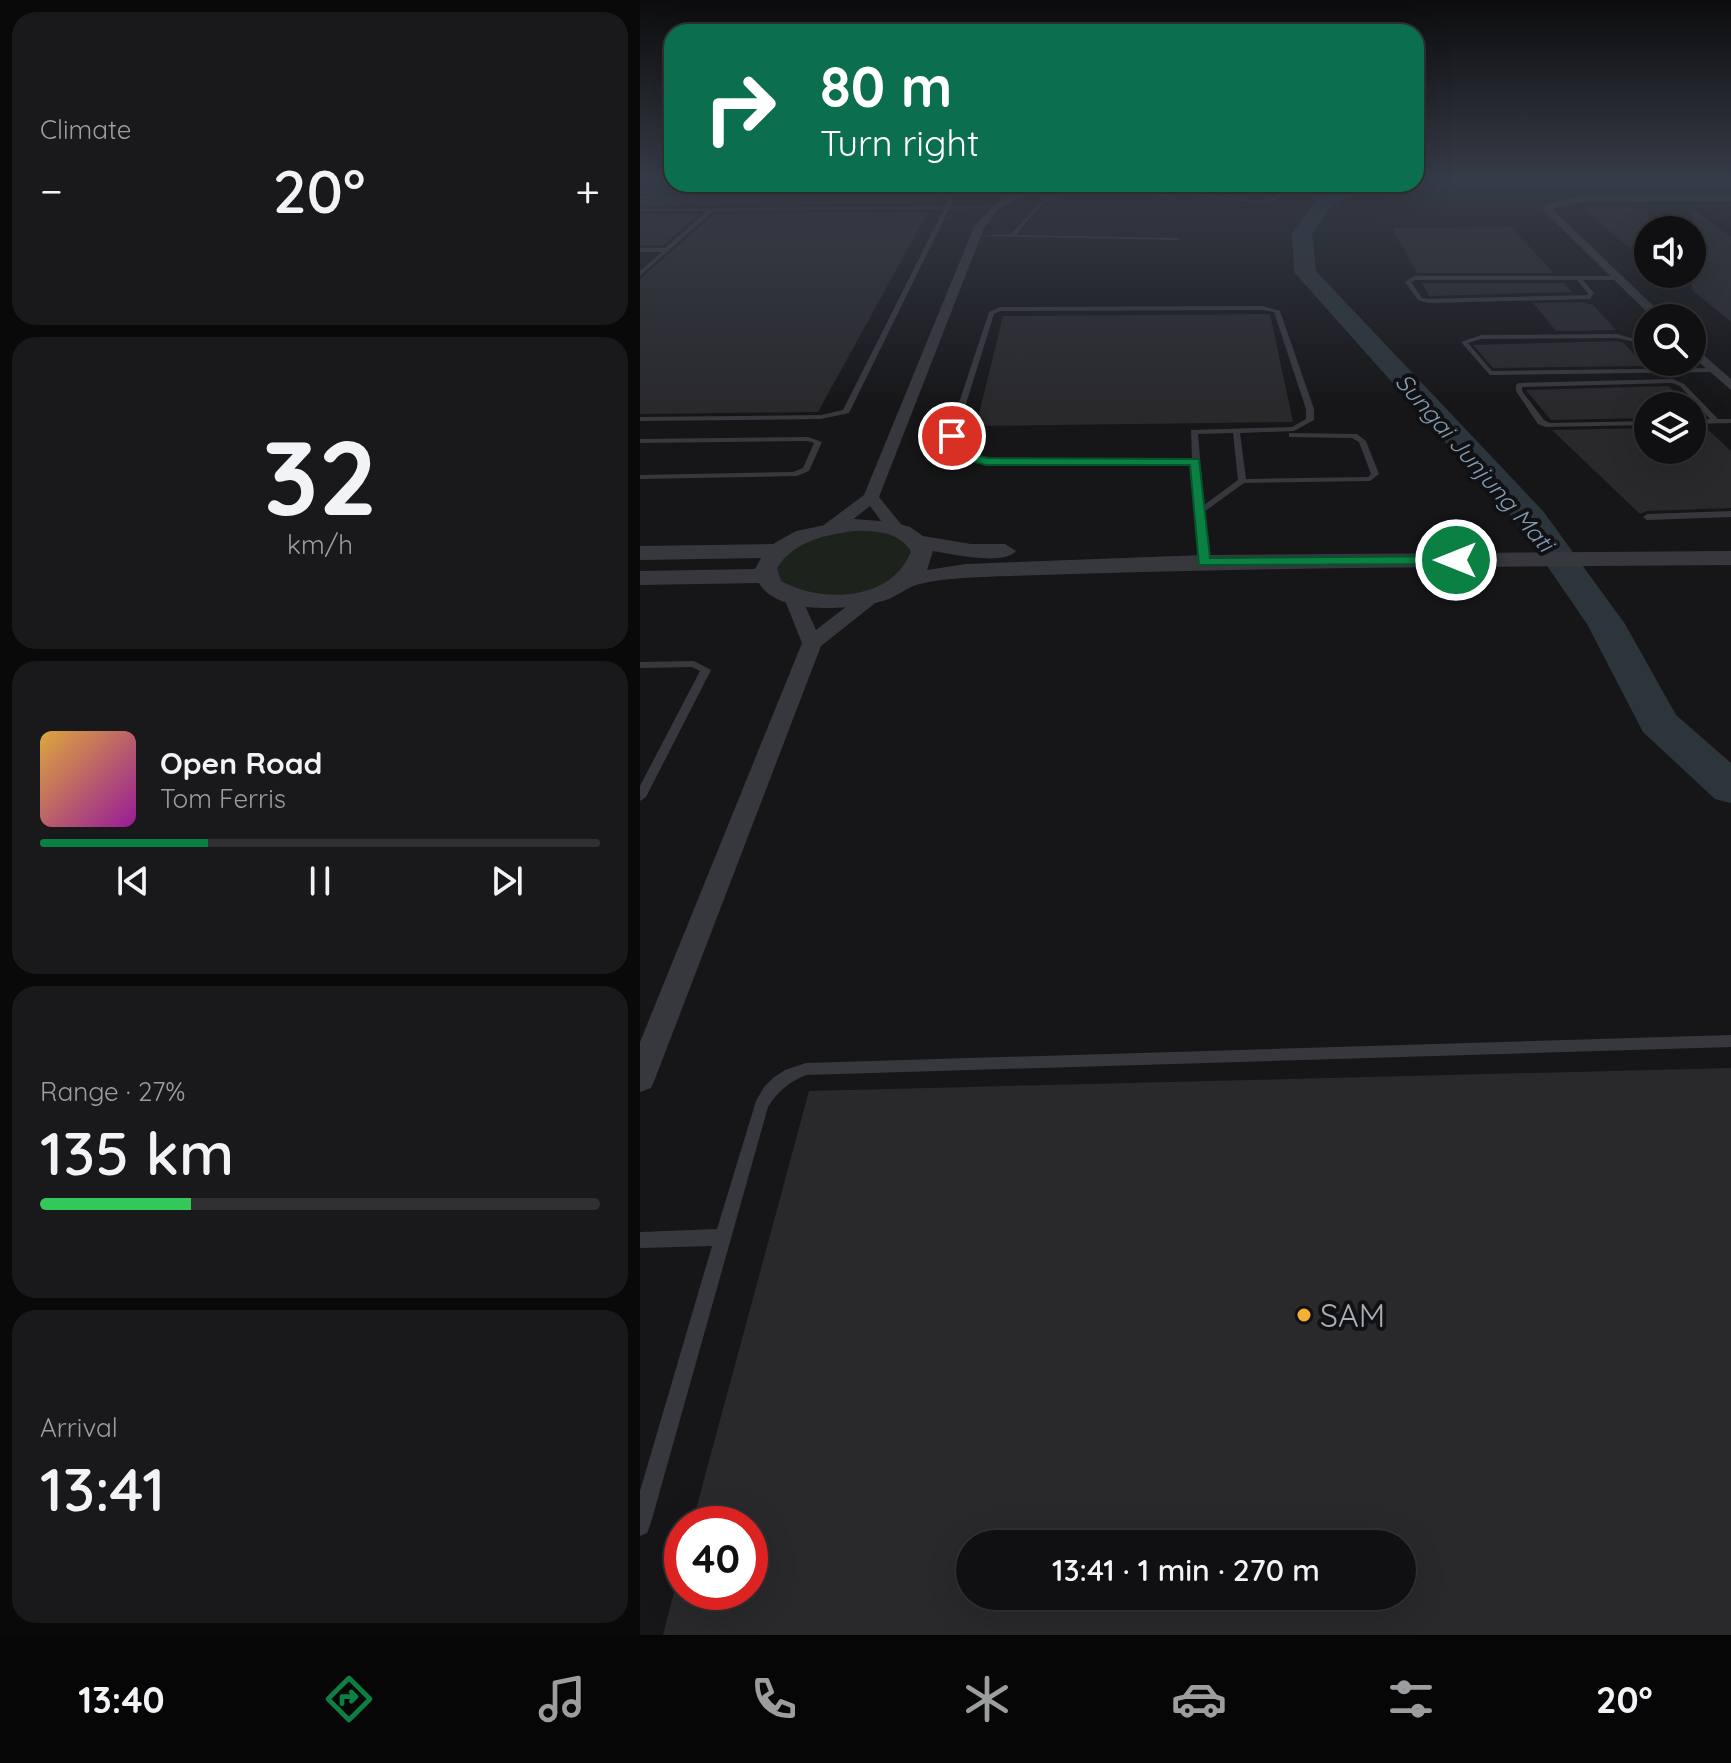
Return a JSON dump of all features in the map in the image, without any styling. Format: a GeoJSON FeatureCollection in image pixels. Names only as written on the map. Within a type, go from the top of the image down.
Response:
{"type":"FeatureCollection","features":[{"type":"Feature","properties":{"kind":"street"},"geometry":{"type":"LineString","coordinates":[[831,528],[871,497],[970,254]]}},
{"type":"Feature","properties":{"kind":"street"},"geometry":{"type":"LineString","coordinates":[[1594,254],[1646,304]]}},
{"type":"Feature","properties":{"kind":"street"},"geometry":{"type":"LineString","coordinates":[[1706,362],[1731,386]]}},
{"type":"Feature","properties":{"kind":"street"},"geometry":{"type":"LineString","coordinates":[[871,497],[896,529]]}},
{"type":"Feature","properties":{"kind":"street"},"geometry":{"type":"LineString","coordinates":[[766,576],[770,559],[801,537],[831,528],[876,525],[896,529],[918,542],[971,551],[1202,556],[1519,560],[1731,539]]}},
{"type":"Feature","properties":{"kind":"street"},"geometry":{"type":"LineString","coordinates":[[905,580],[922,561],[918,542]]}},
{"type":"Feature","properties":{"kind":"street"},"geometry":{"type":"LineString","coordinates":[[640,1079],[812,643],[872,596],[905,580],[966,571],[1500,542],[1731,558]]}},
{"type":"Feature","properties":{"kind":"street"},"geometry":{"type":"LineString","coordinates":[[640,553],[778,551]]}},
{"type":"Feature","properties":{"kind":"street"},"geometry":{"type":"LineString","coordinates":[[640,578],[766,576]]}},
{"type":"Feature","properties":{"kind":"street"},"geometry":{"type":"LineString","coordinates":[[766,576],[780,593],[793,598],[831,602],[872,596]]}},
{"type":"Feature","properties":{"kind":"street"},"geometry":{"type":"LineString","coordinates":[[793,598],[812,643]]}},
{"type":"Feature","properties":{"kind":"lane"},"geometry":{"type":"LineString","coordinates":[[640,274],[662,254]]}},
{"type":"Feature","properties":{"kind":"lane"},"geometry":{"type":"LineString","coordinates":[[640,419],[821,417],[846,411],[924,254]]}},
{"type":"Feature","properties":{"kind":"lane"},"geometry":{"type":"LineString","coordinates":[[1579,278],[1591,293],[1590,297],[1428,301],[1420,299],[1408,282],[1414,278],[1579,278],[1619,278]]}},
{"type":"Feature","properties":{"kind":"lane"},"geometry":{"type":"LineString","coordinates":[[1195,461],[1011,463],[986,461],[966,455],[954,446],[952,436],[991,313],[1000,309],[1277,311],[1310,409],[1310,420],[1303,427],[1277,432]]}},
{"type":"Feature","properties":{"kind":"lane"},"geometry":{"type":"LineString","coordinates":[[1634,341],[1617,336],[1481,337],[1464,342],[1490,373],[1634,371]]}},
{"type":"Feature","properties":{"kind":"lane"},"geometry":{"type":"LineString","coordinates":[[1706,370],[1714,370]]}},
{"type":"Feature","properties":{"kind":"lane"},"geometry":{"type":"LineString","coordinates":[[1634,423],[1549,425],[1541,422],[1519,391],[1519,385],[1673,381],[1689,392]]}},
{"type":"Feature","properties":{"kind":"lane"},"geometry":{"type":"LineString","coordinates":[[1706,410],[1717,422]]}},
{"type":"Feature","properties":{"kind":"lane"},"geometry":{"type":"LineString","coordinates":[[1706,422],[1731,421]]}},
{"type":"Feature","properties":{"kind":"lane"},"geometry":{"type":"LineString","coordinates":[[1199,512],[1242,481],[1370,479],[1375,474],[1362,441],[1344,435],[1194,432],[1195,461],[1202,556]]}},
{"type":"Feature","properties":{"kind":"lane"},"geometry":{"type":"LineString","coordinates":[[1236,433],[1242,481]]}},
{"type":"Feature","properties":{"kind":"lane"},"geometry":{"type":"LineString","coordinates":[[640,441],[808,439],[816,440],[818,444],[806,469],[794,474],[640,477]]}},
{"type":"Feature","properties":{"kind":"lane"},"geometry":{"type":"LineString","coordinates":[[1647,517],[1731,514]]}},
{"type":"Feature","properties":{"kind":"lane"},"geometry":{"type":"LineString","coordinates":[[640,665],[700,664],[706,670],[645,777],[640,797]]}},
{"type":"Feature","properties":{"kind":"lane"},"geometry":{"type":"LineString","coordinates":[[640,1526],[761,1106],[769,1090],[782,1077],[806,1069],[1731,1041]]}},
{"type":"Feature","properties":{"kind":"lane"},"geometry":{"type":"LineString","coordinates":[[640,1240],[723,1237]]}},
{"type":"Feature","properties":{"kind":"shaded area"},"geometry":{"type":"Polygon","coordinates":[[[845,529],[887,531],[912,547],[908,569],[876,589],[833,597],[808,595],[794,590],[778,577],[777,563],[790,547],[813,536],[845,529]]]}},
{"type":"Feature","properties":{"kind":"building"},"geometry":{"type":"Polygon","coordinates":[[[668,254],[905,254],[818,412],[640,414],[640,279],[668,254]]]}},
{"type":"Feature","properties":{"kind":"building"},"geometry":{"type":"Polygon","coordinates":[[[1407,254],[1537,254],[1554,273],[1417,273],[1407,254]]]}},
{"type":"Feature","properties":{"kind":"building"},"geometry":{"type":"Polygon","coordinates":[[[1706,254],[1731,254],[1731,322],[1692,290],[1706,288],[1706,254]]]}},
{"type":"Feature","properties":{"kind":"building"},"geometry":{"type":"Polygon","coordinates":[[[1422,283],[1564,283],[1572,292],[1429,296],[1422,283]]]}},
{"type":"Feature","properties":{"kind":"building"},"geometry":{"type":"Polygon","coordinates":[[[1582,302],[1593,305],[1616,330],[1556,331],[1533,303],[1582,302]]]}},
{"type":"Feature","properties":{"kind":"building"},"geometry":{"type":"Polygon","coordinates":[[[1270,314],[1293,422],[976,426],[1003,316],[1270,314]]]}},
{"type":"Feature","properties":{"kind":"building"},"geometry":{"type":"Polygon","coordinates":[[[1617,341],[1624,343],[1634,354],[1634,366],[1493,368],[1473,345],[1617,341]]]}},
{"type":"Feature","properties":{"kind":"building"},"geometry":{"type":"Polygon","coordinates":[[[1669,386],[1674,392],[1634,392],[1634,418],[1551,420],[1526,390],[1669,386]]]}},
{"type":"Feature","properties":{"kind":"building"},"geometry":{"type":"Polygon","coordinates":[[[1634,428],[1634,464],[1706,464],[1706,428],[1731,451],[1731,508],[1647,511],[1640,514],[1552,430],[1634,428]]]}},
{"type":"Feature","properties":{"kind":"building"},"geometry":{"type":"Polygon","coordinates":[[[1731,1068],[1731,1635],[663,1635],[669,1610],[768,1610],[768,1506],[697,1506],[809,1091],[1731,1068]]]}},
{"type":"Feature","properties":{"kind":"waterway","name":"Sungai Junjung Mati"},"geometry":{"type":"LineString","coordinates":[[1304,254],[1305,272],[1531,518],[1606,624],[1658,723],[1731,788]]}},
{"type":"Feature","properties":{"kind":"place","name":"SAM"},"geometry":{"type":"Point","coordinates":[1304,1315]}},
{"type":"Feature","properties":{"kind":"route"},"geometry":{"type":"LineString","coordinates":[[952,436],[954,446],[966,455],[986,461],[1195,461],[1204,562],[1456,560]]}}]}
